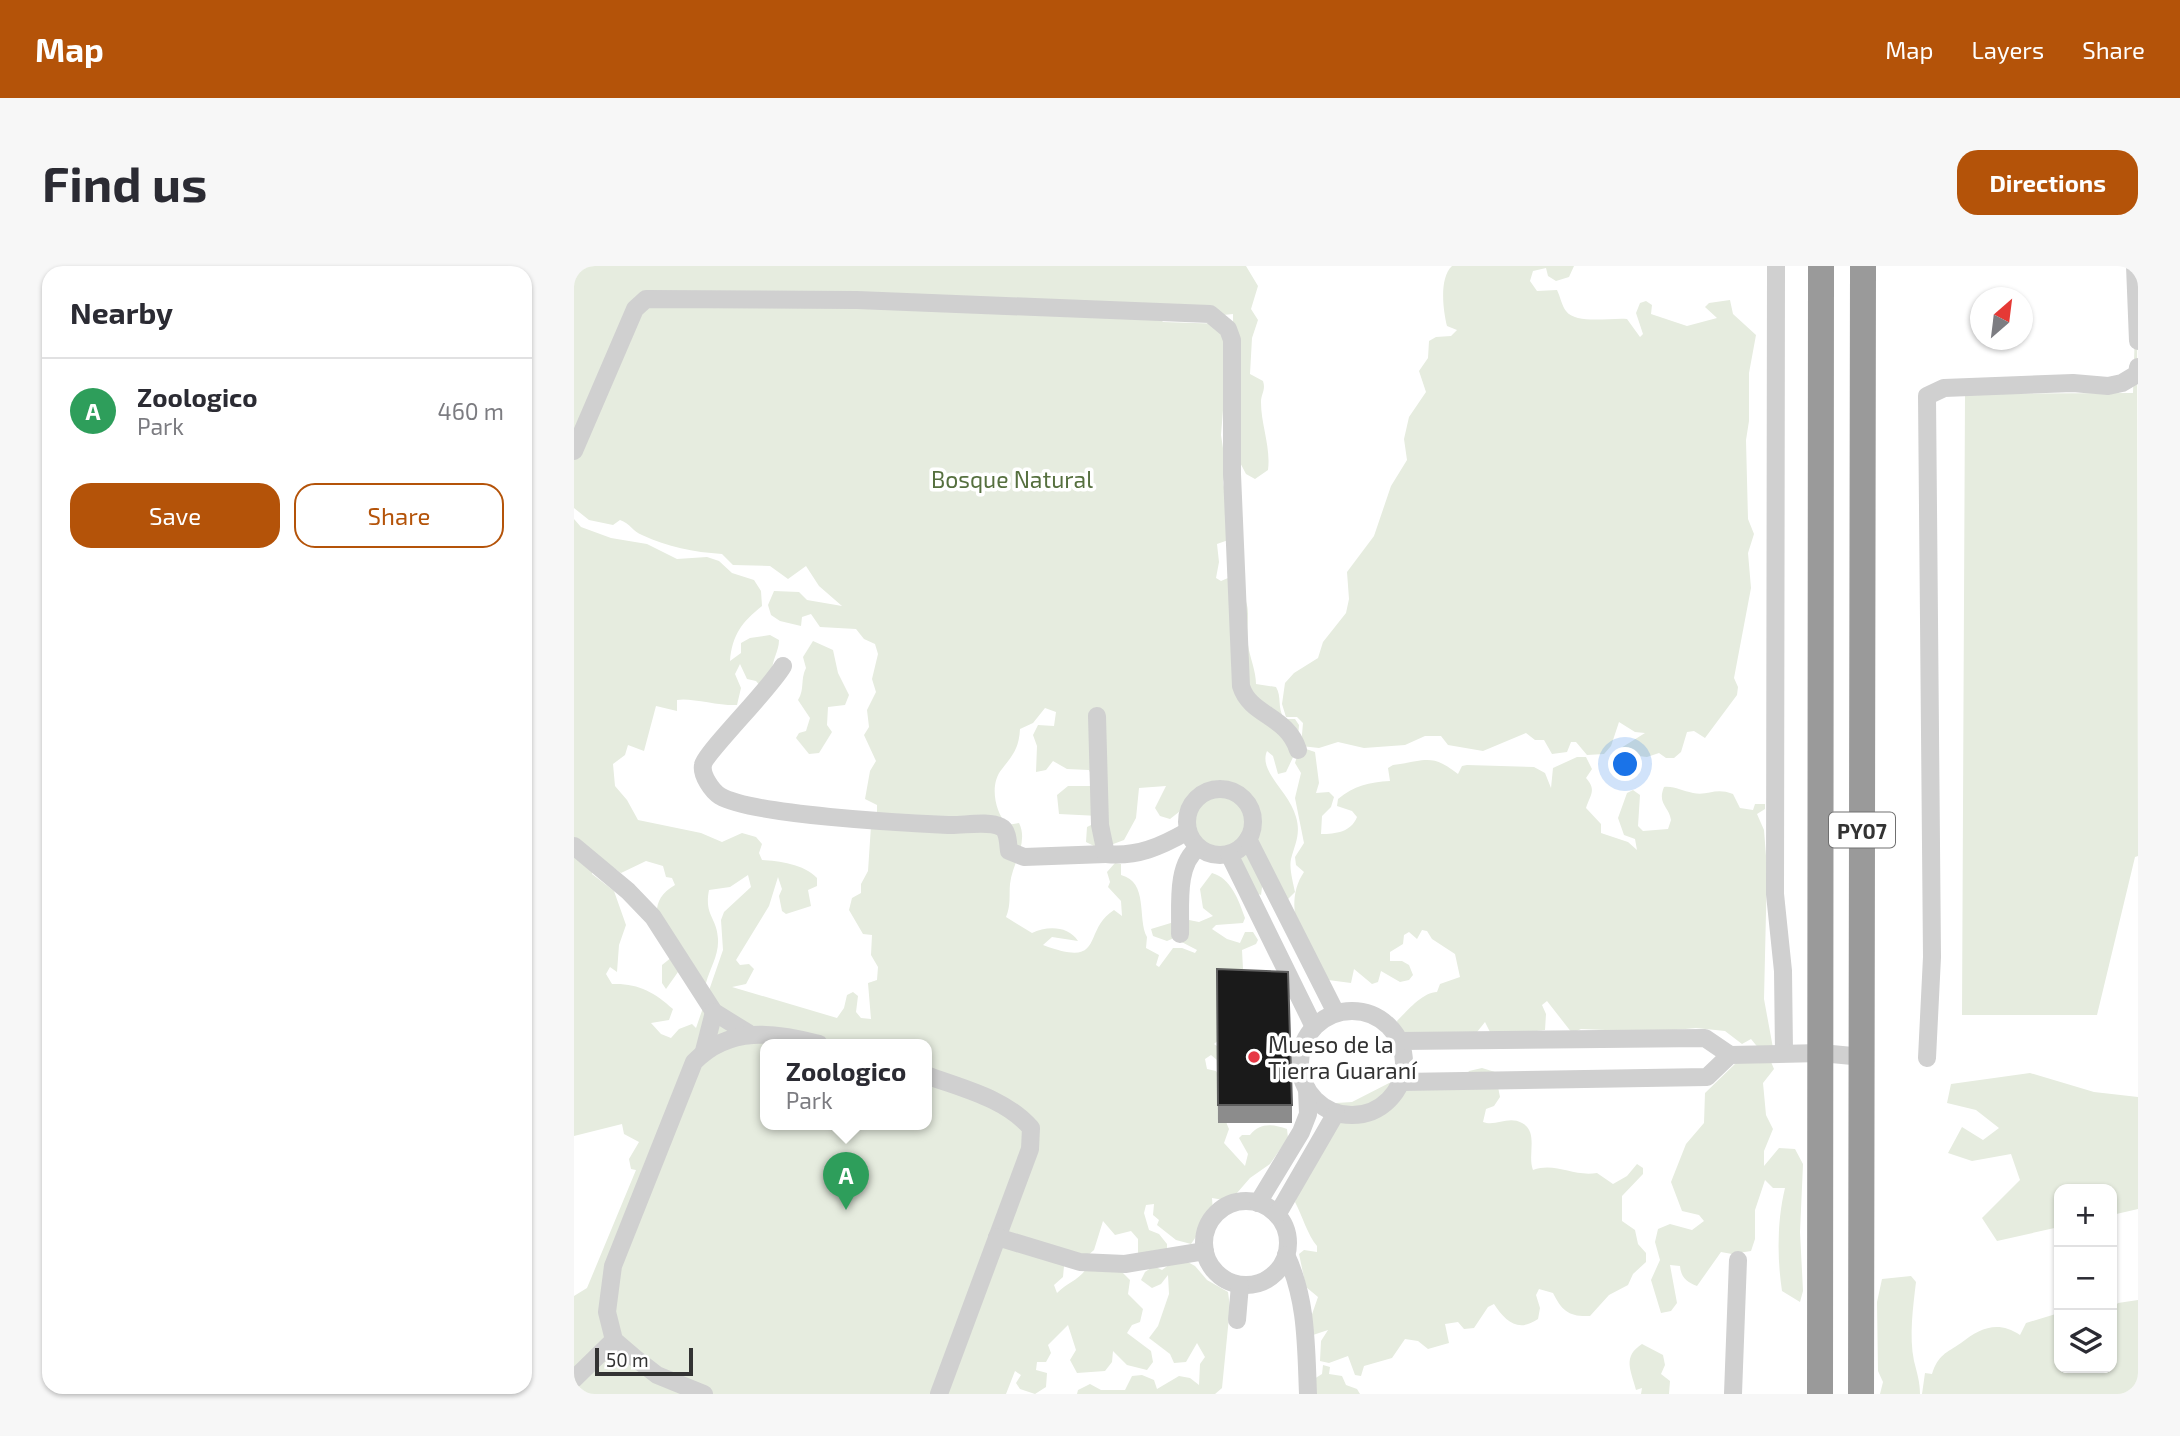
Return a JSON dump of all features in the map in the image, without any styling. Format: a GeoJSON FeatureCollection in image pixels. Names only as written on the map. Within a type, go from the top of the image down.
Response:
{"type":"FeatureCollection","features":[{"type":"Feature","properties":{"kind":"highway","name":"PY07"},"geometry":{"type":"LineString","coordinates":[[1820,1394],[1821,266]]}},
{"type":"Feature","properties":{"kind":"highway","name":"PY07"},"geometry":{"type":"LineString","coordinates":[[1861,1394],[1863,266]]}},
{"type":"Feature","properties":{"kind":"lane"},"geometry":{"type":"LineString","coordinates":[[1776,266],[1775,894],[1783,971],[1784,1052]]}},
{"type":"Feature","properties":{"kind":"lane"},"geometry":{"type":"LineString","coordinates":[[2136,266],[2138,341]]}},
{"type":"Feature","properties":{"kind":"lane"},"geometry":{"type":"LineString","coordinates":[[574,451],[635,309],[646,299],[856,299],[1210,314],[1223,322],[1232,340],[1232,474],[1241,686],[1244,695],[1251,702],[1291,732],[1298,750]]}},
{"type":"Feature","properties":{"kind":"lane"},"geometry":{"type":"LineString","coordinates":[[1927,1058],[1932,957],[1927,396],[1944,388],[2073,383],[2108,386],[2130,379],[2137,374],[2138,367]]}},
{"type":"Feature","properties":{"kind":"lane"},"geometry":{"type":"LineString","coordinates":[[783,666],[756,703],[708,752],[702,767],[707,781],[719,796],[741,803],[793,811],[948,825],[998,826],[1006,832],[1009,851],[1024,857],[1105,854],[1128,856],[1161,846],[1188,831]]}},
{"type":"Feature","properties":{"kind":"lane"},"geometry":{"type":"LineString","coordinates":[[1097,716],[1100,825],[1105,854]]}},
{"type":"Feature","properties":{"kind":"lane"},"geometry":{"type":"LineString","coordinates":[[1213,790],[1224,790],[1243,799],[1249,808],[1252,829],[1248,839],[1229,854],[1213,855],[1198,848],[1188,831],[1186,820],[1195,801],[1213,790]]}},
{"type":"Feature","properties":{"kind":"lane"},"geometry":{"type":"LineString","coordinates":[[1248,839],[1336,1013]]}},
{"type":"Feature","properties":{"kind":"lane"},"geometry":{"type":"LineString","coordinates":[[574,846],[628,891],[653,917],[714,1012],[748,1032],[789,1039]]}},
{"type":"Feature","properties":{"kind":"lane"},"geometry":{"type":"LineString","coordinates":[[1180,934],[1184,868],[1191,853],[1198,848]]}},
{"type":"Feature","properties":{"kind":"lane"},"geometry":{"type":"LineString","coordinates":[[1229,854],[1314,1027]]}},
{"type":"Feature","properties":{"kind":"lane"},"geometry":{"type":"LineString","coordinates":[[704,1051],[714,1012]]}},
{"type":"Feature","properties":{"kind":"lane"},"geometry":{"type":"LineString","coordinates":[[1258,1203],[1308,1114],[1307,1089],[1301,1073],[1300,1057],[1305,1041],[1314,1027],[1336,1013],[1366,1013],[1392,1028],[1400,1041],[1404,1061],[1402,1082],[1382,1107],[1352,1115],[1336,1113],[1319,1103],[1307,1089]]}},
{"type":"Feature","properties":{"kind":"lane"},"geometry":{"type":"LineString","coordinates":[[704,1394],[657,1375],[614,1339],[607,1312],[613,1266],[694,1062],[704,1051],[748,1032]]}},
{"type":"Feature","properties":{"kind":"lane"},"geometry":{"type":"LineString","coordinates":[[1400,1041],[1705,1038],[1730,1055],[1784,1052],[1863,1058]]}},
{"type":"Feature","properties":{"kind":"lane"},"geometry":{"type":"LineString","coordinates":[[1402,1082],[1707,1077],[1730,1055]]}},
{"type":"Feature","properties":{"kind":"lane"},"geometry":{"type":"LineString","coordinates":[[932,1078],[986,1097],[1018,1113],[1031,1128],[1030,1149],[939,1394]]}},
{"type":"Feature","properties":{"kind":"lane"},"geometry":{"type":"LineString","coordinates":[[1277,1215],[1336,1113]]}},
{"type":"Feature","properties":{"kind":"lane"},"geometry":{"type":"LineString","coordinates":[[1244,1201],[1258,1203],[1277,1215],[1288,1238],[1286,1255],[1276,1273],[1265,1281],[1240,1285],[1217,1274],[1205,1251],[1204,1237],[1217,1212],[1244,1201]]}},
{"type":"Feature","properties":{"kind":"lane"},"geometry":{"type":"LineString","coordinates":[[997,1237],[1080,1262],[1125,1264],[1205,1251]]}},
{"type":"Feature","properties":{"kind":"lane"},"geometry":{"type":"LineString","coordinates":[[1286,1255],[1299,1284],[1306,1337],[1308,1394]]}},
{"type":"Feature","properties":{"kind":"lane"},"geometry":{"type":"LineString","coordinates":[[1733,1394],[1738,1261]]}},
{"type":"Feature","properties":{"kind":"lane"},"geometry":{"type":"LineString","coordinates":[[1237,1320],[1240,1285]]}},
{"type":"Feature","properties":{"kind":"lane"},"geometry":{"type":"LineString","coordinates":[[574,1379],[614,1339]]}},
{"type":"Feature","properties":{"kind":"green space","name":"Bosque Natural"},"geometry":{"type":"Polygon","coordinates":[[[574,266],[1246,266],[1258,286],[1251,309],[1258,320],[1252,338],[1250,374],[1264,384],[1261,411],[1269,461],[1268,470],[1255,479],[1246,474],[1234,451],[1233,314],[1203,317],[1157,315],[1163,322],[1225,324],[1226,373],[1221,435],[1226,468],[1223,482],[1234,538],[1217,544],[1219,562],[1216,578],[1221,581],[1228,578],[1246,602],[1248,645],[1256,684],[1276,687],[1284,719],[1295,719],[1299,725],[1297,749],[1286,772],[1278,774],[1273,756],[1267,751],[1265,759],[1271,775],[1293,808],[1297,823],[1297,839],[1291,863],[1295,892],[1284,903],[1263,880],[1261,895],[1252,892],[1233,853],[1208,852],[1196,848],[1186,840],[1185,828],[1198,807],[1184,808],[1170,819],[1160,816],[1155,808],[1166,786],[1139,788],[1136,818],[1124,840],[1100,849],[1086,842],[1087,827],[1097,822],[1099,816],[1059,814],[1057,795],[1068,786],[1091,786],[1093,778],[1089,770],[1067,769],[1053,761],[1046,770],[1036,772],[1037,746],[1033,735],[1038,725],[1054,726],[1056,712],[1045,708],[1033,723],[1020,729],[1017,746],[998,775],[995,790],[999,813],[1007,825],[1019,823],[1022,831],[1021,846],[1011,876],[1006,917],[1032,933],[1056,928],[1069,932],[1078,941],[1052,937],[1043,945],[1076,953],[1085,950],[1104,919],[1114,910],[1122,916],[1121,901],[1108,887],[1110,882],[1107,872],[1115,863],[1121,864],[1121,875],[1130,879],[1139,893],[1147,937],[1146,948],[1159,955],[1156,965],[1159,967],[1173,948],[1195,953],[1197,950],[1174,938],[1167,941],[1153,936],[1151,929],[1184,919],[1199,922],[1213,916],[1203,908],[1200,889],[1212,873],[1229,885],[1245,918],[1243,923],[1216,925],[1212,929],[1227,939],[1240,943],[1245,932],[1253,932],[1258,940],[1256,944],[1242,950],[1243,969],[1251,971],[1221,1038],[1214,1044],[1220,1048],[1220,1056],[1217,1060],[1211,1055],[1205,1059],[1207,1069],[1216,1071],[1223,1086],[1229,1129],[1224,1143],[1245,1166],[1248,1154],[1239,1138],[1242,1135],[1250,1135],[1262,1126],[1272,1125],[1287,1129],[1288,1138],[1270,1164],[1250,1178],[1230,1201],[1212,1198],[1213,1212],[1191,1244],[1176,1240],[1157,1225],[1159,1220],[1153,1215],[1154,1204],[1146,1205],[1144,1213],[1149,1230],[1159,1234],[1167,1244],[1167,1249],[1138,1256],[1138,1239],[1131,1231],[1115,1235],[1103,1221],[1094,1250],[1086,1257],[1073,1254],[1064,1248],[1058,1249],[1064,1266],[1063,1277],[1054,1285],[1057,1293],[1089,1265],[1121,1271],[1130,1280],[1128,1294],[1143,1309],[1140,1322],[1132,1325],[1127,1333],[1151,1351],[1153,1362],[1147,1370],[1127,1365],[1113,1351],[1112,1362],[1105,1371],[1077,1373],[1070,1360],[1076,1350],[1068,1325],[1048,1345],[1051,1353],[1046,1362],[1037,1362],[1036,1370],[1047,1373],[1046,1387],[1035,1394],[1020,1389],[1016,1383],[1021,1375],[1015,1371],[1006,1394],[574,1394],[574,1296],[587,1288],[636,1170],[631,1169],[629,1159],[639,1142],[624,1134],[622,1124],[574,1136],[574,519],[581,527],[611,538],[647,544],[677,559],[707,557],[719,561],[732,573],[754,580],[761,591],[762,606],[739,630],[730,661],[741,653],[741,643],[750,638],[770,635],[779,640],[772,673],[761,687],[756,681],[747,679],[740,664],[735,674],[741,688],[737,705],[682,699],[677,700],[677,711],[656,706],[644,751],[628,745],[625,755],[613,764],[615,786],[638,820],[701,833],[722,842],[742,833],[756,837],[762,844],[759,853],[762,860],[798,866],[817,878],[817,886],[808,890],[811,906],[786,914],[782,911],[779,896],[782,889],[778,877],[769,906],[736,960],[740,965],[749,964],[754,969],[746,984],[732,987],[837,1018],[844,1008],[847,995],[853,992],[858,996],[856,1012],[861,1018],[871,1019],[868,983],[877,980],[878,967],[871,955],[872,935],[863,934],[849,910],[852,898],[861,893],[861,884],[868,871],[871,826],[877,814],[877,805],[865,799],[870,771],[876,761],[864,735],[869,727],[867,710],[876,692],[872,679],[878,654],[875,644],[864,639],[856,629],[820,627],[811,614],[802,617],[801,626],[780,621],[771,615],[768,605],[774,591],[799,592],[807,600],[842,606],[819,586],[806,566],[788,579],[770,566],[733,565],[722,554],[661,543],[639,534],[620,520],[613,525],[589,520],[574,508],[574,266]],[[646,861],[621,873],[614,868],[592,865],[592,874],[614,891],[626,925],[619,945],[617,972],[610,967],[606,974],[612,984],[630,985],[645,990],[673,1009],[669,1020],[651,1023],[661,1034],[671,1038],[679,1029],[692,1024],[696,1028],[723,950],[721,920],[724,912],[751,887],[748,875],[730,887],[709,890],[708,906],[717,932],[718,945],[706,983],[695,988],[679,966],[666,989],[662,983],[662,965],[672,957],[657,918],[657,909],[665,892],[675,885],[672,878],[666,877],[663,866],[646,861]]]}},
{"type":"Feature","properties":{"kind":"green space"},"geometry":{"type":"Polygon","coordinates":[[[1452,266],[1574,266],[1569,277],[1556,281],[1548,276],[1546,268],[1533,271],[1530,281],[1537,291],[1557,290],[1565,309],[1571,315],[1586,319],[1627,319],[1640,337],[1643,334],[1636,313],[1640,303],[1646,301],[1652,305],[1651,314],[1687,326],[1717,318],[1705,307],[1709,303],[1730,300],[1733,314],[1756,335],[1749,373],[1749,421],[1746,440],[1748,519],[1754,534],[1748,553],[1751,588],[1734,678],[1738,687],[1737,695],[1705,738],[1694,731],[1687,732],[1681,752],[1674,758],[1666,758],[1659,753],[1647,757],[1622,754],[1621,748],[1645,733],[1635,732],[1619,722],[1611,746],[1604,754],[1587,755],[1576,742],[1571,742],[1567,752],[1552,754],[1544,740],[1535,740],[1526,733],[1483,751],[1448,745],[1441,736],[1425,736],[1405,745],[1364,748],[1338,742],[1319,748],[1301,746],[1303,723],[1297,717],[1286,717],[1282,704],[1285,683],[1294,673],[1318,658],[1323,642],[1346,613],[1349,599],[1347,572],[1374,536],[1391,486],[1407,460],[1404,439],[1409,417],[1426,392],[1419,371],[1428,358],[1429,341],[1436,337],[1451,336],[1457,330],[1447,326],[1443,303],[1445,278],[1452,266]]]}},
{"type":"Feature","properties":{"kind":"green space"},"geometry":{"type":"Polygon","coordinates":[[[2137,266],[2138,856],[2135,857],[2097,1015],[1962,1015],[1965,394],[2133,393],[2137,266]]]}},
{"type":"Feature","properties":{"kind":"green space"},"geometry":{"type":"Polygon","coordinates":[[[813,641],[833,650],[838,673],[849,695],[845,705],[828,707],[827,725],[832,732],[819,753],[809,754],[796,738],[799,733],[806,731],[810,718],[798,700],[806,668],[803,657],[813,641]]]}},
{"type":"Feature","properties":{"kind":"green space"},"geometry":{"type":"Polygon","coordinates":[[[1306,749],[1315,752],[1319,783],[1316,793],[1329,792],[1334,797],[1331,807],[1322,816],[1321,834],[1342,831],[1351,826],[1357,817],[1352,811],[1337,806],[1338,799],[1362,786],[1390,781],[1388,768],[1393,765],[1428,760],[1441,763],[1458,774],[1462,766],[1467,765],[1534,767],[1545,773],[1551,788],[1553,768],[1577,757],[1586,757],[1592,769],[1586,778],[1592,789],[1586,808],[1601,824],[1601,833],[1628,842],[1637,850],[1635,839],[1624,835],[1618,818],[1627,793],[1633,790],[1640,795],[1638,826],[1643,831],[1668,829],[1671,820],[1662,797],[1664,787],[1699,794],[1727,792],[1733,794],[1740,808],[1753,810],[1755,804],[1765,804],[1765,809],[1757,814],[1764,830],[1767,869],[1764,999],[1773,1048],[1760,1050],[1751,1039],[1742,1044],[1725,1031],[1696,1028],[1653,1032],[1581,1029],[1572,1033],[1547,1001],[1542,1005],[1546,1014],[1545,1030],[1492,1036],[1485,1022],[1477,1032],[1400,1034],[1397,1021],[1410,1007],[1426,995],[1437,992],[1440,984],[1460,977],[1455,954],[1432,939],[1427,931],[1422,930],[1417,939],[1409,932],[1404,935],[1403,944],[1390,952],[1390,961],[1402,961],[1409,965],[1413,975],[1409,980],[1400,982],[1381,971],[1378,982],[1372,984],[1354,969],[1351,983],[1313,978],[1296,925],[1295,911],[1298,884],[1304,872],[1296,865],[1295,857],[1304,843],[1295,798],[1301,773],[1295,763],[1298,753],[1306,749]]]}},
{"type":"Feature","properties":{"kind":"green space"},"geometry":{"type":"Polygon","coordinates":[[[1769,1057],[1774,1069],[1763,1083],[1766,1115],[1773,1129],[1764,1151],[1764,1166],[1779,1148],[1795,1149],[1803,1164],[1800,1232],[1803,1291],[1800,1302],[1782,1291],[1779,1239],[1785,1188],[1773,1188],[1765,1180],[1755,1210],[1755,1239],[1751,1251],[1732,1254],[1721,1252],[1697,1286],[1685,1279],[1680,1266],[1670,1265],[1677,1303],[1671,1311],[1661,1313],[1651,1280],[1660,1260],[1655,1242],[1658,1229],[1670,1224],[1692,1230],[1704,1221],[1699,1215],[1682,1211],[1671,1182],[1686,1144],[1704,1123],[1705,1093],[1736,1063],[1769,1057]]]}},
{"type":"Feature","properties":{"kind":"green space"},"geometry":{"type":"Polygon","coordinates":[[[1482,1068],[1495,1072],[1500,1097],[1494,1106],[1486,1109],[1483,1122],[1512,1120],[1527,1127],[1531,1138],[1533,1170],[1549,1168],[1597,1173],[1613,1184],[1627,1176],[1637,1164],[1643,1168],[1643,1174],[1622,1196],[1622,1221],[1635,1230],[1638,1244],[1646,1253],[1646,1262],[1633,1274],[1628,1285],[1609,1295],[1590,1316],[1567,1312],[1553,1293],[1539,1289],[1536,1295],[1540,1308],[1538,1319],[1531,1323],[1518,1325],[1507,1320],[1494,1304],[1488,1307],[1474,1328],[1464,1329],[1458,1322],[1445,1324],[1449,1343],[1428,1349],[1418,1341],[1405,1339],[1392,1358],[1364,1366],[1361,1376],[1355,1375],[1348,1356],[1329,1363],[1320,1361],[1321,1341],[1328,1330],[1313,1335],[1310,1320],[1318,1297],[1306,1287],[1299,1254],[1304,1250],[1317,1252],[1317,1246],[1295,1202],[1328,1112],[1336,1103],[1352,1102],[1395,1080],[1464,1078],[1469,1071],[1482,1068]]]}},
{"type":"Feature","properties":{"kind":"green space"},"geometry":{"type":"Polygon","coordinates":[[[2030,1073],[2094,1092],[2138,1097],[2138,1209],[2117,1214],[2117,1184],[2054,1184],[2054,1228],[1997,1241],[1982,1218],[2020,1180],[2011,1154],[1972,1161],[1948,1153],[1962,1127],[1983,1140],[1999,1128],[1976,1110],[1947,1103],[1951,1084],[2030,1073]]]}},
{"type":"Feature","properties":{"kind":"green space"},"geometry":{"type":"Polygon","coordinates":[[[1186,1261],[1195,1266],[1207,1280],[1228,1292],[1230,1307],[1222,1388],[1215,1394],[1077,1394],[1078,1390],[1090,1384],[1101,1390],[1125,1390],[1132,1376],[1142,1375],[1154,1380],[1157,1389],[1179,1376],[1190,1378],[1199,1385],[1200,1364],[1205,1357],[1197,1343],[1186,1362],[1174,1363],[1170,1354],[1149,1338],[1158,1326],[1169,1294],[1168,1275],[1161,1284],[1152,1288],[1141,1280],[1145,1272],[1154,1266],[1162,1270],[1170,1264],[1186,1261]]]}},
{"type":"Feature","properties":{"kind":"green space"},"geometry":{"type":"Polygon","coordinates":[[[1911,1276],[1916,1282],[1912,1342],[1920,1394],[1880,1394],[1883,1382],[1878,1371],[1877,1302],[1882,1279],[1911,1276]]]}},
{"type":"Feature","properties":{"kind":"green space"},"geometry":{"type":"Polygon","coordinates":[[[2138,1300],[2138,1394],[1922,1394],[1925,1373],[1932,1374],[1943,1355],[1975,1333],[1997,1327],[2020,1335],[2026,1323],[2054,1315],[2054,1373],[2117,1373],[2118,1303],[2138,1300]]]}},
{"type":"Feature","properties":{"kind":"green space"},"geometry":{"type":"Polygon","coordinates":[[[1642,1344],[1663,1355],[1665,1365],[1661,1374],[1670,1381],[1669,1394],[1641,1394],[1642,1388],[1636,1390],[1630,1359],[1642,1344]]]}},
{"type":"Feature","properties":{"kind":"green space"},"geometry":{"type":"Polygon","coordinates":[[[1323,1365],[1330,1367],[1329,1374],[1342,1376],[1346,1385],[1357,1389],[1360,1394],[1313,1394],[1314,1379],[1322,1374],[1323,1365]]]}},
{"type":"Feature","properties":{"kind":"building","name":"Mueso de la Tierra Guaraní"},"geometry":{"type":"Polygon","coordinates":[[[1217,969],[1288,972],[1292,1105],[1218,1105],[1217,969]]]}},
{"type":"Feature","properties":{"kind":"place","name":"Mueso de la Tierra Guaraní"},"geometry":{"type":"Point","coordinates":[1254,1057]}},
{"type":"Feature","properties":{"kind":"place","name":"Zoologico"},"geometry":{"type":"Point","coordinates":[846,1210]}}]}
